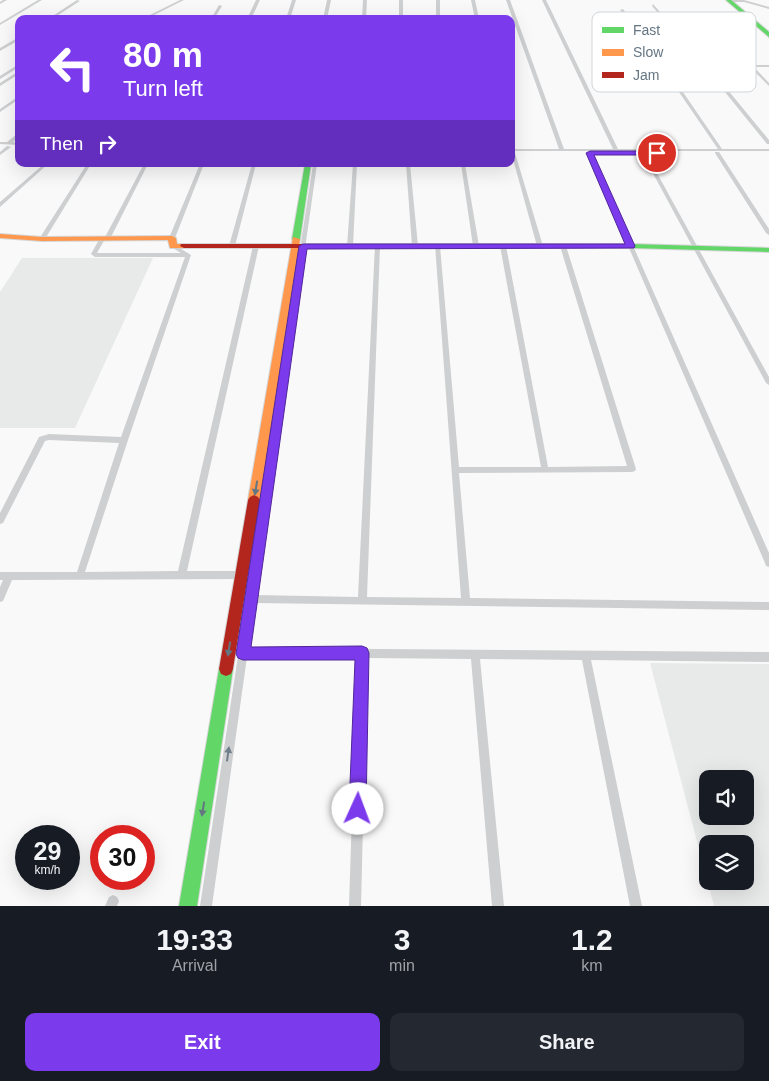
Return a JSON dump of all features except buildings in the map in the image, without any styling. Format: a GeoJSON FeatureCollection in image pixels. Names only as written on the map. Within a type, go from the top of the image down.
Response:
{"type":"FeatureCollection","features":[{"type":"Feature","properties":{"kind":"street"},"geometry":{"type":"LineString","coordinates":[[0,2],[4,0]]}},
{"type":"Feature","properties":{"kind":"street"},"geometry":{"type":"LineString","coordinates":[[0,24],[40,0]]}},
{"type":"Feature","properties":{"kind":"street"},"geometry":{"type":"LineString","coordinates":[[55,15],[78,0]]}},
{"type":"Feature","properties":{"kind":"street"},"geometry":{"type":"LineString","coordinates":[[151,15],[182,0]]}},
{"type":"Feature","properties":{"kind":"street"},"geometry":{"type":"LineString","coordinates":[[252,15],[258,0]]}},
{"type":"Feature","properties":{"kind":"street"},"geometry":{"type":"LineString","coordinates":[[289,15],[294,0]]}},
{"type":"Feature","properties":{"kind":"street"},"geometry":{"type":"LineString","coordinates":[[326,15],[329,0]]}},
{"type":"Feature","properties":{"kind":"street"},"geometry":{"type":"LineString","coordinates":[[364,15],[365,0]]}},
{"type":"Feature","properties":{"kind":"street"},"geometry":{"type":"LineString","coordinates":[[401,0],[401,15]]}},
{"type":"Feature","properties":{"kind":"street"},"geometry":{"type":"LineString","coordinates":[[438,0],[438,15]]}},
{"type":"Feature","properties":{"kind":"street"},"geometry":{"type":"LineString","coordinates":[[473,0],[476,15]]}},
{"type":"Feature","properties":{"kind":"street"},"geometry":{"type":"LineString","coordinates":[[508,0],[513,15]]}},
{"type":"Feature","properties":{"kind":"street"},"geometry":{"type":"LineString","coordinates":[[544,0],[616,150]]}},
{"type":"Feature","properties":{"kind":"street"},"geometry":{"type":"LineString","coordinates":[[729,1],[744,1],[769,8]]}},
{"type":"Feature","properties":{"kind":"street"},"geometry":{"type":"LineString","coordinates":[[729,1],[742,12]]}},
{"type":"Feature","properties":{"kind":"street"},"geometry":{"type":"LineString","coordinates":[[653,5],[659,12]]}},
{"type":"Feature","properties":{"kind":"street"},"geometry":{"type":"LineString","coordinates":[[214,15],[220,6]]}},
{"type":"Feature","properties":{"kind":"street"},"geometry":{"type":"LineString","coordinates":[[515,19],[562,150]]}},
{"type":"Feature","properties":{"kind":"street"},"geometry":{"type":"LineString","coordinates":[[756,24],[769,35]]}},
{"type":"Feature","properties":{"kind":"street"},"geometry":{"type":"LineString","coordinates":[[0,50],[15,41]]}},
{"type":"Feature","properties":{"kind":"street"},"geometry":{"type":"LineString","coordinates":[[756,66],[769,66]]}},
{"type":"Feature","properties":{"kind":"street"},"geometry":{"type":"LineString","coordinates":[[0,78],[15,68]]}},
{"type":"Feature","properties":{"kind":"street"},"geometry":{"type":"LineString","coordinates":[[756,71],[769,85]]}},
{"type":"Feature","properties":{"kind":"street"},"geometry":{"type":"LineString","coordinates":[[0,85],[15,75]]}},
{"type":"Feature","properties":{"kind":"street"},"geometry":{"type":"LineString","coordinates":[[680,92],[719,151],[769,233]]}},
{"type":"Feature","properties":{"kind":"street"},"geometry":{"type":"LineString","coordinates":[[727,92],[769,143]]}},
{"type":"Feature","properties":{"kind":"street"},"geometry":{"type":"LineString","coordinates":[[0,111],[15,100]]}},
{"type":"Feature","properties":{"kind":"street"},"geometry":{"type":"LineString","coordinates":[[0,154],[15,139]]}},
{"type":"Feature","properties":{"kind":"street"},"geometry":{"type":"LineString","coordinates":[[0,144],[15,146]]}},
{"type":"Feature","properties":{"kind":"street"},"geometry":{"type":"LineString","coordinates":[[515,152],[616,150],[768,153]]}},
{"type":"Feature","properties":{"kind":"street"},"geometry":{"type":"LineString","coordinates":[[515,152],[644,153],[668,151]]}},
{"type":"Feature","properties":{"kind":"street"},"geometry":{"type":"LineString","coordinates":[[590,153],[769,563]]}},
{"type":"Feature","properties":{"kind":"street"},"geometry":{"type":"LineString","coordinates":[[644,153],[769,383]]}},
{"type":"Feature","properties":{"kind":"street"},"geometry":{"type":"LineString","coordinates":[[515,162],[540,246]]}},
{"type":"Feature","properties":{"kind":"street"},"geometry":{"type":"LineString","coordinates":[[0,205],[43,167]]}},
{"type":"Feature","properties":{"kind":"street"},"geometry":{"type":"LineString","coordinates":[[42,239],[87,167]]}},
{"type":"Feature","properties":{"kind":"street"},"geometry":{"type":"LineString","coordinates":[[144,167],[94,254],[188,255]]}},
{"type":"Feature","properties":{"kind":"street"},"geometry":{"type":"LineString","coordinates":[[173,242],[201,167]]}},
{"type":"Feature","properties":{"kind":"street"},"geometry":{"type":"LineString","coordinates":[[232,246],[253,167]]}},
{"type":"Feature","properties":{"kind":"street"},"geometry":{"type":"LineString","coordinates":[[206,906],[251,599],[299,246],[308,167]]}},
{"type":"Feature","properties":{"kind":"street"},"geometry":{"type":"LineString","coordinates":[[188,906],[237,599],[314,167]]}},
{"type":"Feature","properties":{"kind":"street"},"geometry":{"type":"LineString","coordinates":[[350,246],[355,167]]}},
{"type":"Feature","properties":{"kind":"street"},"geometry":{"type":"LineString","coordinates":[[408,167],[415,246]]}},
{"type":"Feature","properties":{"kind":"street"},"geometry":{"type":"LineString","coordinates":[[463,167],[476,246]]}},
{"type":"Feature","properties":{"kind":"street"},"geometry":{"type":"LineString","coordinates":[[0,236],[232,246],[631,246],[769,250]]}},
{"type":"Feature","properties":{"kind":"street"},"geometry":{"type":"LineString","coordinates":[[173,242],[188,255]]}},
{"type":"Feature","properties":{"kind":"street"},"geometry":{"type":"LineString","coordinates":[[182,575],[256,246]]}},
{"type":"Feature","properties":{"kind":"street"},"geometry":{"type":"LineString","coordinates":[[362,601],[377,246]]}},
{"type":"Feature","properties":{"kind":"street"},"geometry":{"type":"LineString","coordinates":[[438,246],[466,602]]}},
{"type":"Feature","properties":{"kind":"street"},"geometry":{"type":"LineString","coordinates":[[503,246],[545,470]]}},
{"type":"Feature","properties":{"kind":"street"},"geometry":{"type":"LineString","coordinates":[[456,470],[632,469],[563,246]]}},
{"type":"Feature","properties":{"kind":"street"},"geometry":{"type":"LineString","coordinates":[[80,575],[188,255]]}},
{"type":"Feature","properties":{"kind":"street"},"geometry":{"type":"LineString","coordinates":[[0,521],[42,439],[49,437],[124,440]]}},
{"type":"Feature","properties":{"kind":"street"},"geometry":{"type":"LineString","coordinates":[[0,598],[5,576],[242,575]]}},
{"type":"Feature","properties":{"kind":"street"},"geometry":{"type":"LineString","coordinates":[[237,599],[769,606]]}},
{"type":"Feature","properties":{"kind":"street"},"geometry":{"type":"LineString","coordinates":[[243,654],[362,653],[586,657],[769,657]]}},
{"type":"Feature","properties":{"kind":"street"},"geometry":{"type":"LineString","coordinates":[[355,906],[362,653]]}},
{"type":"Feature","properties":{"kind":"street"},"geometry":{"type":"LineString","coordinates":[[475,655],[498,906]]}},
{"type":"Feature","properties":{"kind":"street"},"geometry":{"type":"LineString","coordinates":[[586,657],[636,906]]}},
{"type":"Feature","properties":{"kind":"shaded area"},"geometry":{"type":"Polygon","coordinates":[[[22,258],[153,258],[75,428],[0,428],[0,292],[22,258]]]}},
{"type":"Feature","properties":{"kind":"shaded area"},"geometry":{"type":"Polygon","coordinates":[[[650,663],[769,664],[769,906],[714,906],[710,890],[754,890],[754,835],[699,835],[699,849],[650,663]]]}},
{"type":"Feature","properties":{"kind":"traffic: fast"},"geometry":{"type":"LineString","coordinates":[[728,0],[742,12]]}},
{"type":"Feature","properties":{"kind":"traffic: fast"},"geometry":{"type":"LineString","coordinates":[[756,24],[769,35]]}},
{"type":"Feature","properties":{"kind":"traffic: fast"},"geometry":{"type":"LineString","coordinates":[[296,239],[308,167]]}},
{"type":"Feature","properties":{"kind":"traffic: fast"},"geometry":{"type":"LineString","coordinates":[[389,246],[631,246],[769,250]]}},
{"type":"Feature","properties":{"kind":"traffic: fast"},"geometry":{"type":"LineString","coordinates":[[188,906],[226,669]]}},
{"type":"Feature","properties":{"kind":"traffic: slow"},"geometry":{"type":"LineString","coordinates":[[0,236],[42,239],[172,238],[173,246],[184,246]]}},
{"type":"Feature","properties":{"kind":"traffic: slow"},"geometry":{"type":"LineString","coordinates":[[254,500],[296,239]]}},
{"type":"Feature","properties":{"kind":"traffic: jam"},"geometry":{"type":"LineString","coordinates":[[184,246],[389,246]]}},
{"type":"Feature","properties":{"kind":"traffic: jam"},"geometry":{"type":"LineString","coordinates":[[226,669],[254,500]]}},
{"type":"Feature","properties":{"kind":"route"},"geometry":{"type":"LineString","coordinates":[[358,809],[362,653],[243,654],[303,246],[631,246],[590,153],[657,153]]}}]}
